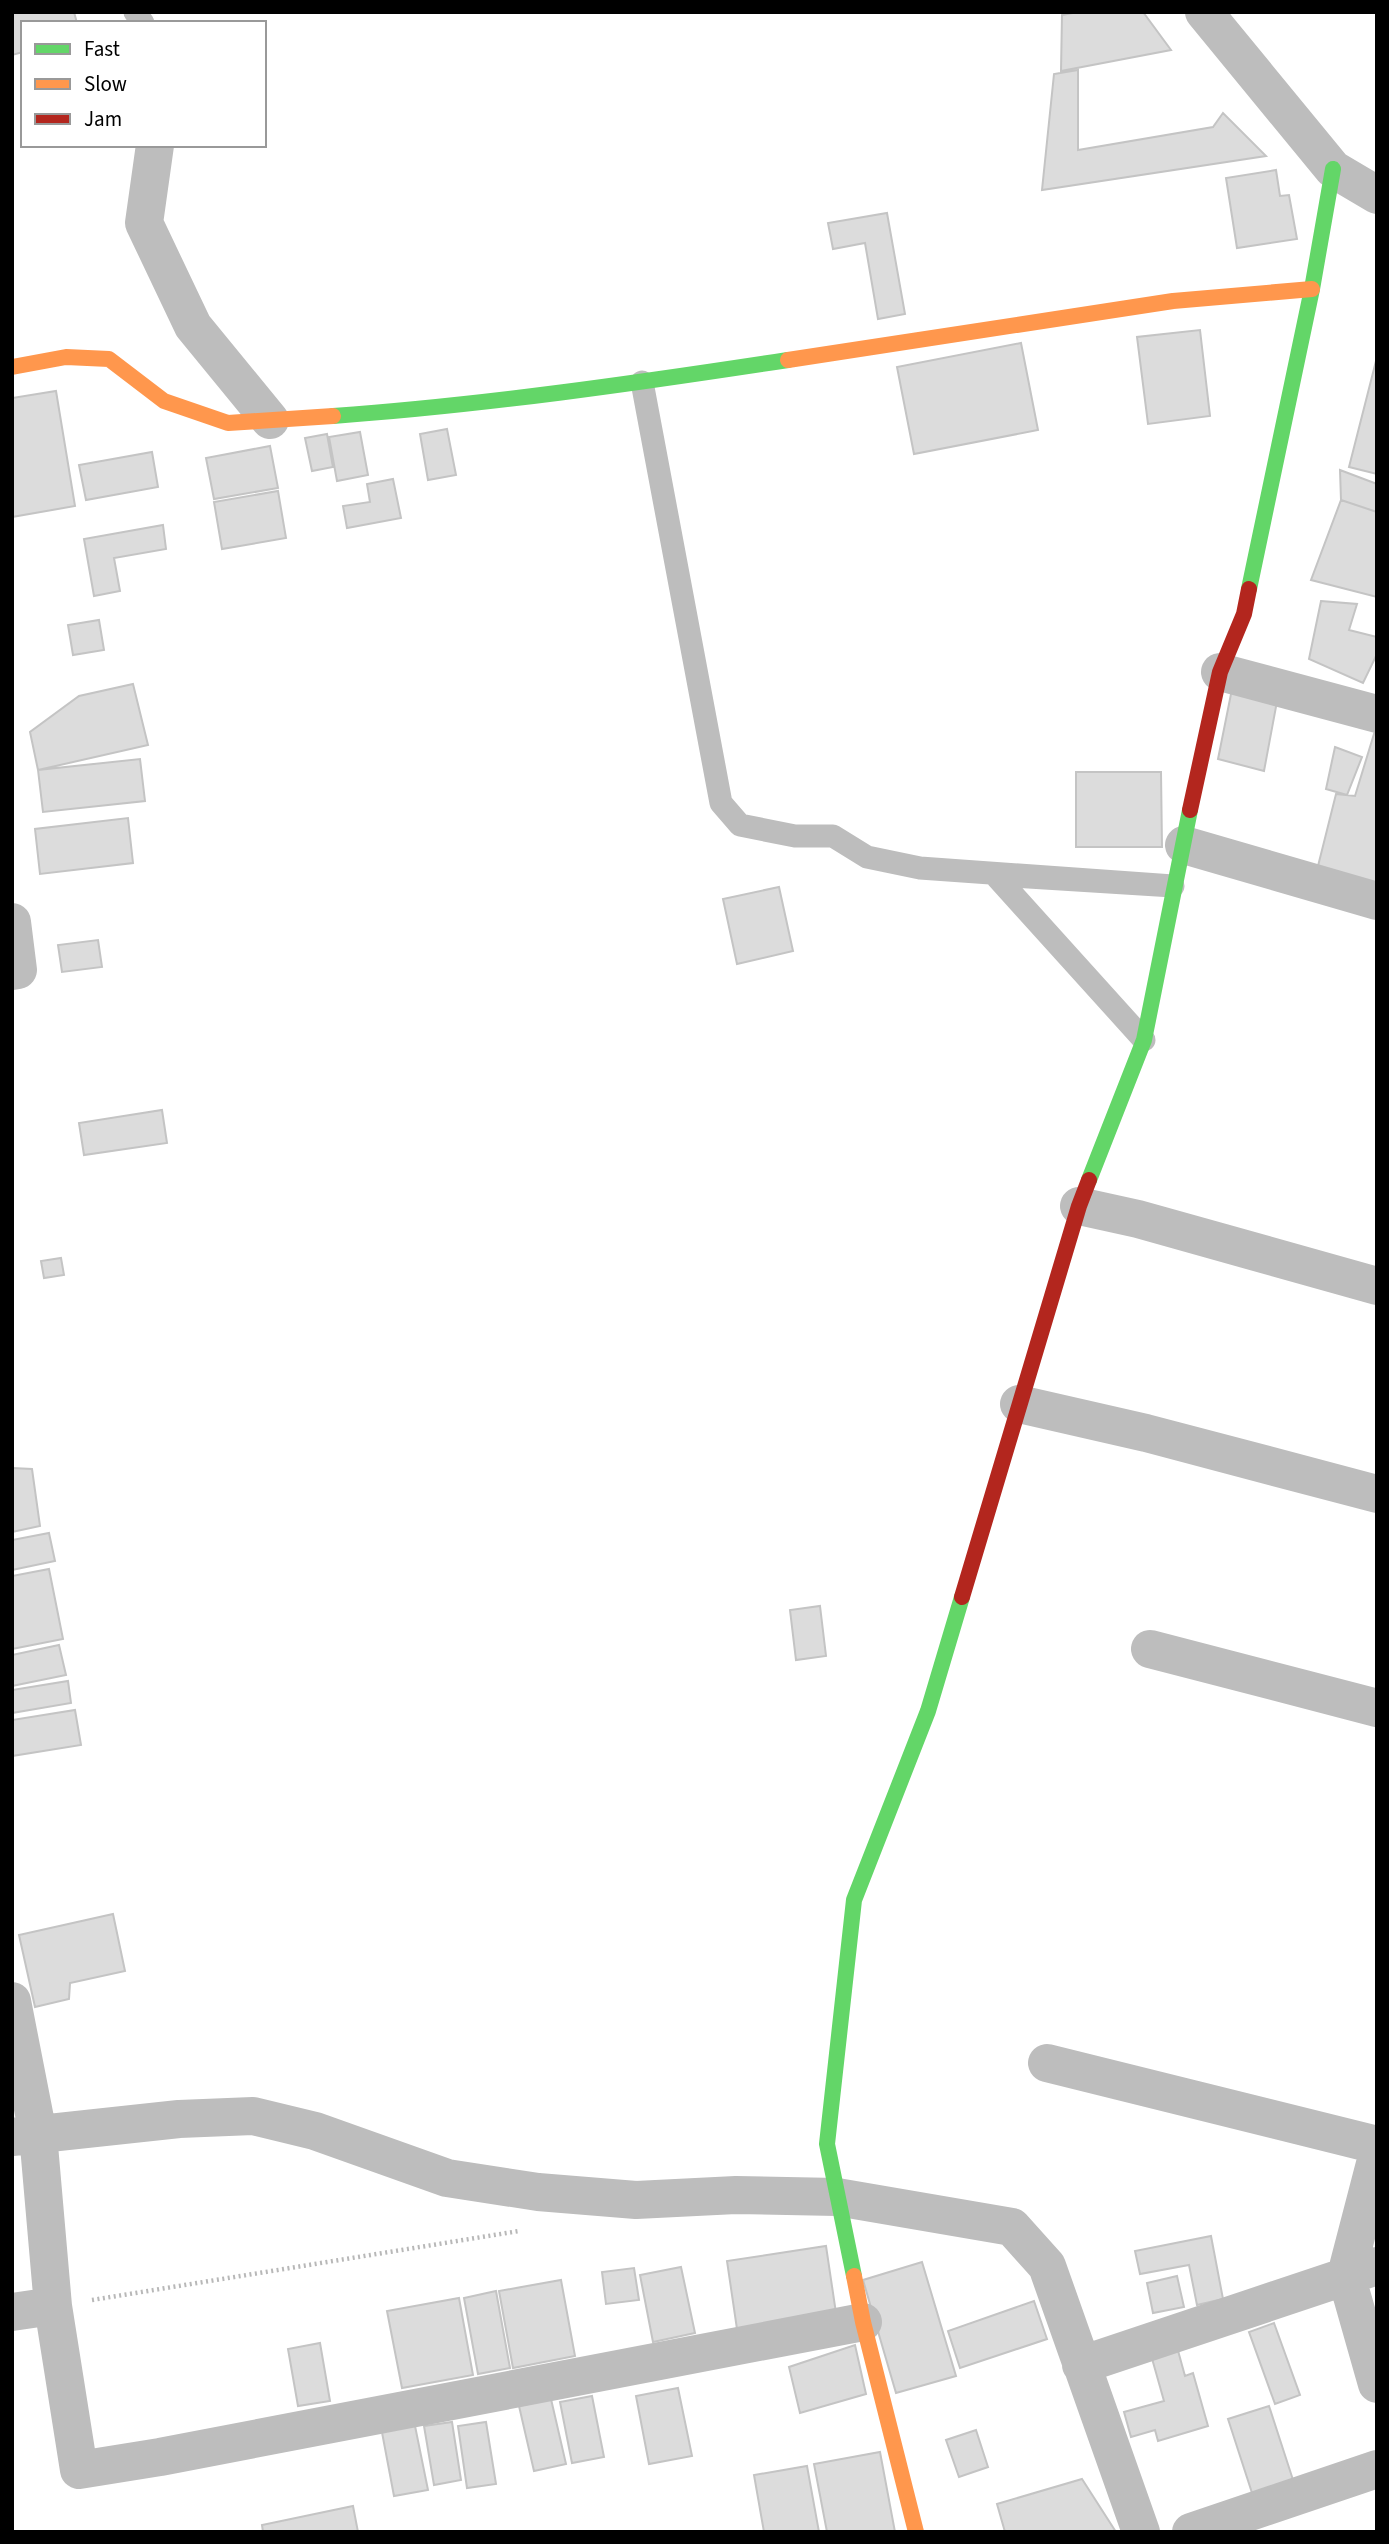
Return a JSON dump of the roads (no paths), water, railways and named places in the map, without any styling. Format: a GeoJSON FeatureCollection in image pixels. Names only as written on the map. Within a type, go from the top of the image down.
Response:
{"type":"FeatureCollection","features":[{"type":"Feature","properties":{"kind":"street"},"geometry":{"type":"LineString","coordinates":[[1204,12],[1333,169],[1377,195]]}},
{"type":"Feature","properties":{"kind":"street"},"geometry":{"type":"LineString","coordinates":[[155,147],[144,223],[193,327],[270,420]]}},
{"type":"Feature","properties":{"kind":"street"},"geometry":{"type":"LineString","coordinates":[[916,2532],[863,2322],[827,2144],[854,1900],[928,1711],[1079,1206],[1144,1040],[1173,886],[1220,672],[1244,614],[1312,289],[1333,169]]}},
{"type":"Feature","properties":{"kind":"street"},"geometry":{"type":"LineString","coordinates":[[12,367],[66,357],[109,359],[164,401],[228,423],[410,410],[642,382],[1173,301],[1312,289]]}},
{"type":"Feature","properties":{"kind":"street"},"geometry":{"type":"LineString","coordinates":[[1220,672],[1377,714]]}},
{"type":"Feature","properties":{"kind":"street"},"geometry":{"type":"LineString","coordinates":[[1184,845],[1377,901]]}},
{"type":"Feature","properties":{"kind":"street"},"geometry":{"type":"LineString","coordinates":[[12,922],[18,970],[12,971]]}},
{"type":"Feature","properties":{"kind":"street"},"geometry":{"type":"LineString","coordinates":[[1079,1206],[1138,1219],[1377,1286]]}},
{"type":"Feature","properties":{"kind":"street"},"geometry":{"type":"LineString","coordinates":[[1019,1404],[1146,1433],[1377,1494]]}},
{"type":"Feature","properties":{"kind":"street"},"geometry":{"type":"LineString","coordinates":[[1150,1649],[1377,1708]]}},
{"type":"Feature","properties":{"kind":"street"},"geometry":{"type":"LineString","coordinates":[[12,2001],[25,2136],[79,2470],[160,2457],[863,2322]]}},
{"type":"Feature","properties":{"kind":"street"},"geometry":{"type":"LineString","coordinates":[[1046,2063],[1377,2145]]}},
{"type":"Feature","properties":{"kind":"street"},"geometry":{"type":"LineString","coordinates":[[25,2136],[179,2119],[253,2116],[315,2131],[447,2178],[538,2192],[636,2200],[736,2195],[837,2197],[1012,2227],[1047,2266],[1141,2532]]}},
{"type":"Feature","properties":{"kind":"street"},"geometry":{"type":"LineString","coordinates":[[1377,2156],[1361,2271],[1377,2384]]}},
{"type":"Feature","properties":{"kind":"street"},"geometry":{"type":"LineString","coordinates":[[1080,2365],[1361,2271]]}},
{"type":"Feature","properties":{"kind":"street"},"geometry":{"type":"LineString","coordinates":[[12,2312],[53,2306]]}},
{"type":"Feature","properties":{"kind":"street"},"geometry":{"type":"LineString","coordinates":[[1191,2532],[1377,2469]]}},
{"type":"Feature","properties":{"kind":"lane"},"geometry":{"type":"LineString","coordinates":[[642,382],[721,803],[740,825],[795,836],[833,836],[867,857],[920,868],[1173,886]]}},
{"type":"Feature","properties":{"kind":"lane"},"geometry":{"type":"LineString","coordinates":[[1144,1040],[995,875],[1173,886]]}}]}
